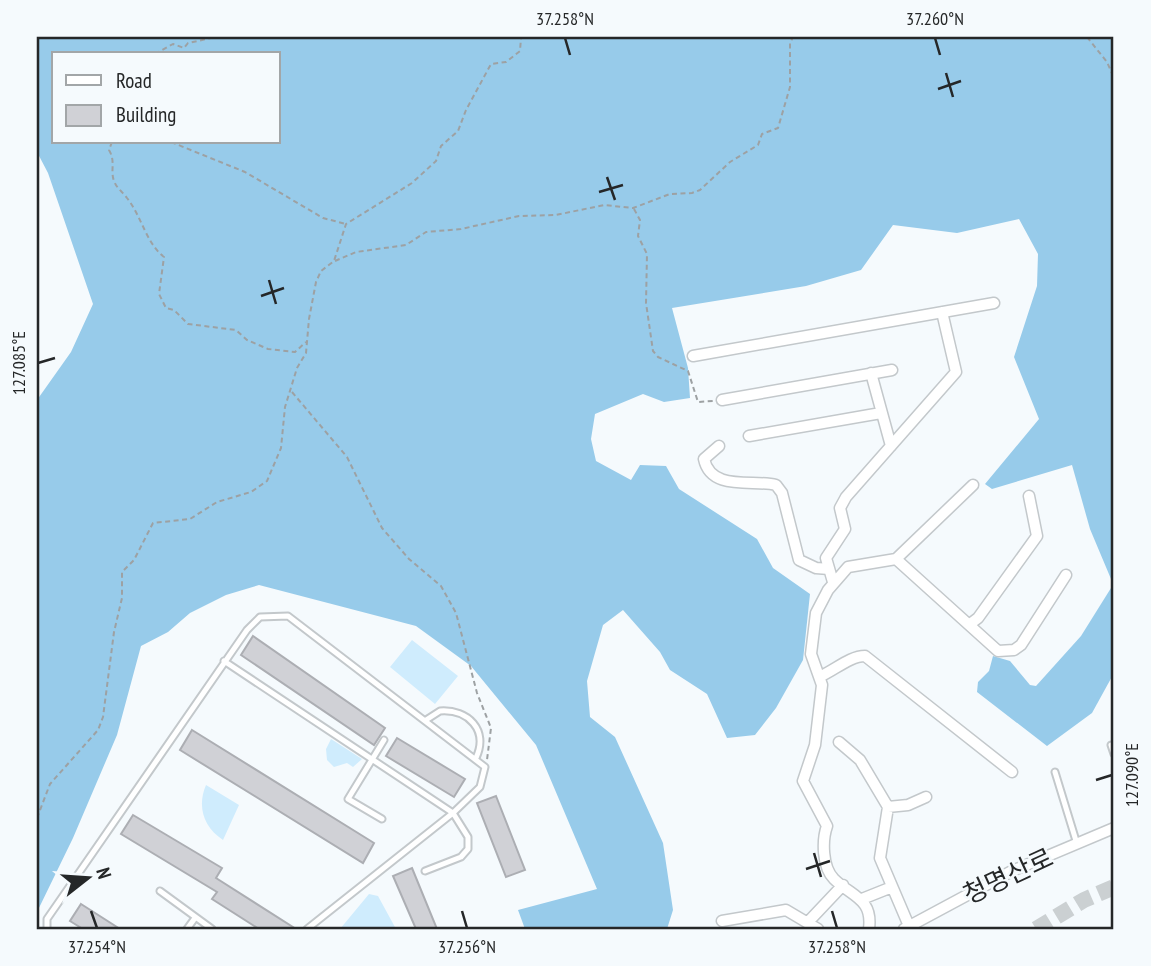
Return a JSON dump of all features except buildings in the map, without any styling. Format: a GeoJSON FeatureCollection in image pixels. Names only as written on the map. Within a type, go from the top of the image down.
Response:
{"type":"FeatureCollection","features":[{"type":"Feature","properties":{"kind":"street"},"geometry":{"type":"LineString","coordinates":[[693,356],[994,303]]}},
{"type":"Feature","properties":{"kind":"street"},"geometry":{"type":"LineString","coordinates":[[833,582],[826,558],[845,529],[840,508],[956,372],[942,313]]}},
{"type":"Feature","properties":{"kind":"street"},"geometry":{"type":"LineString","coordinates":[[722,400],[892,370]]}},
{"type":"Feature","properties":{"kind":"street"},"geometry":{"type":"LineString","coordinates":[[871,373],[891,446]]}},
{"type":"Feature","properties":{"kind":"street"},"geometry":{"type":"LineString","coordinates":[[749,436],[881,413]]}},
{"type":"Feature","properties":{"kind":"street"},"geometry":{"type":"LineString","coordinates":[[719,446],[704,459],[705,464],[718,477],[737,484],[776,485],[782,493],[799,560],[816,568],[829,569]]}},
{"type":"Feature","properties":{"kind":"street"},"geometry":{"type":"LineString","coordinates":[[869,929],[869,914],[862,898],[831,875],[822,844],[827,826],[803,781],[815,746],[821,676],[811,657],[818,607],[833,582],[851,566],[896,559],[973,485]]}},
{"type":"Feature","properties":{"kind":"street"},"geometry":{"type":"LineString","coordinates":[[970,624],[978,618],[1037,536],[1029,496]]}},
{"type":"Feature","properties":{"kind":"street"},"geometry":{"type":"LineString","coordinates":[[896,559],[970,624],[976,634],[995,651],[1018,648],[1066,575]]}},
{"type":"Feature","properties":{"kind":"street"},"geometry":{"type":"LineString","coordinates":[[821,676],[840,668],[856,656],[865,656],[1012,772]]}},
{"type":"Feature","properties":{"kind":"street"},"geometry":{"type":"LineString","coordinates":[[839,742],[860,760],[888,807],[880,858],[906,928]]}},
{"type":"Feature","properties":{"kind":"street"},"geometry":{"type":"LineString","coordinates":[[888,807],[908,805],[926,797]]}},
{"type":"Feature","properties":{"kind":"street","name":"청명산로"},"geometry":{"type":"LineString","coordinates":[[906,928],[1012,871],[1114,828]]}},
{"type":"Feature","properties":{"kind":"street"},"geometry":{"type":"LineString","coordinates":[[809,921],[843,885]]}},
{"type":"Feature","properties":{"kind":"street"},"geometry":{"type":"LineString","coordinates":[[862,898],[892,887]]}},
{"type":"Feature","properties":{"kind":"street"},"geometry":{"type":"LineString","coordinates":[[722,921],[781,909],[809,921],[818,929]]}},
{"type":"Feature","properties":{"kind":"lane"},"geometry":{"type":"LineString","coordinates":[[47,929],[47,919],[224,661],[260,617],[288,616],[476,758],[485,768],[480,787],[453,813],[307,929]]}},
{"type":"Feature","properties":{"kind":"lane"},"geometry":{"type":"LineString","coordinates":[[224,661],[453,813],[468,837],[468,849],[461,856],[425,871]]}},
{"type":"Feature","properties":{"kind":"lane"},"geometry":{"type":"LineString","coordinates":[[426,720],[440,711],[464,714],[478,728],[482,738],[476,758]]}},
{"type":"Feature","properties":{"kind":"lane"},"geometry":{"type":"LineString","coordinates":[[382,819],[348,799],[384,740]]}},
{"type":"Feature","properties":{"kind":"lane"},"geometry":{"type":"LineString","coordinates":[[1111,745],[1114,754]]}},
{"type":"Feature","properties":{"kind":"lane"},"geometry":{"type":"LineString","coordinates":[[1055,772],[1077,844]]}},
{"type":"Feature","properties":{"kind":"lane"},"geometry":{"type":"LineString","coordinates":[[160,891],[212,929]]}},
{"type":"Feature","properties":{"kind":"lane"},"geometry":{"type":"LineString","coordinates":[[187,929],[195,918]]}},
{"type":"Feature","properties":{"kind":"lane"},"geometry":{"type":"LineString","coordinates":[[317,921],[321,929]]}},
{"type":"Feature","properties":{"kind":"path"},"geometry":{"type":"LineString","coordinates":[[159,52],[173,44],[184,48],[188,43],[216,37]]}},
{"type":"Feature","properties":{"kind":"path"},"geometry":{"type":"LineString","coordinates":[[334,261],[346,224],[427,171],[441,146],[458,131],[491,64],[506,62],[520,51],[522,38],[529,37]]}},
{"type":"Feature","properties":{"kind":"path"},"geometry":{"type":"LineString","coordinates":[[37,818],[50,784],[98,730],[103,718],[114,632],[122,598],[122,572],[134,561],[153,523],[190,519],[217,502],[251,492],[267,481],[281,448],[285,407],[297,368],[306,353],[316,282],[321,271],[334,261],[356,252],[406,245],[426,232],[461,229],[519,216],[556,215],[604,205],[633,208],[670,194],[700,190],[730,162],[758,145],[762,134],[778,128],[777,121],[786,108],[790,87],[790,43],[793,37]]}},
{"type":"Feature","properties":{"kind":"path"},"geometry":{"type":"LineString","coordinates":[[1087,37],[1107,62],[1114,78]]}},
{"type":"Feature","properties":{"kind":"path"},"geometry":{"type":"LineString","coordinates":[[111,144],[109,150],[114,160],[112,176],[116,187],[127,197],[146,228],[153,249],[164,257],[159,294],[166,308],[174,310],[188,324],[236,330],[247,340],[268,349],[295,352],[306,342]]}},
{"type":"Feature","properties":{"kind":"path"},"geometry":{"type":"LineString","coordinates":[[176,144],[246,172],[323,218],[346,224]]}},
{"type":"Feature","properties":{"kind":"path"},"geometry":{"type":"LineString","coordinates":[[633,208],[640,220],[638,236],[647,254],[646,303],[653,351],[658,357],[688,371],[698,402],[722,400]]}},
{"type":"Feature","properties":{"kind":"path"},"geometry":{"type":"LineString","coordinates":[[291,391],[347,457],[382,528],[409,559],[441,586],[456,613],[477,693],[491,729],[491,749],[485,768]]}},
{"type":"Feature","properties":{"kind":"shaded area"},"geometry":{"type":"Polygon","coordinates":[[[37,37],[1114,37],[1114,673],[1092,713],[1047,746],[977,692],[978,682],[989,671],[993,656],[1010,661],[1030,685],[1036,686],[1081,636],[1111,588],[1111,579],[1090,529],[1072,465],[992,489],[985,484],[1039,419],[1014,357],[1037,286],[1038,254],[1019,219],[957,233],[893,225],[861,270],[806,286],[672,308],[688,368],[690,398],[664,402],[643,394],[595,414],[591,439],[596,461],[631,480],[640,465],[666,466],[679,489],[757,539],[773,568],[810,594],[803,660],[776,708],[755,735],[727,738],[707,694],[670,670],[660,652],[623,610],[603,625],[587,681],[590,717],[615,737],[663,843],[673,910],[667,929],[525,929],[518,910],[597,889],[536,745],[471,666],[416,626],[259,585],[226,595],[190,613],[168,632],[141,646],[117,735],[73,838],[37,912],[37,400],[71,352],[93,304],[48,173],[37,152],[37,37]]]}},
{"type":"Feature","properties":{"kind":"shaded area"},"geometry":{"type":"Polygon","coordinates":[[[412,640],[458,676],[435,704],[390,667],[412,640]]]}},
{"type":"Feature","properties":{"kind":"shaded area"},"geometry":{"type":"Polygon","coordinates":[[[331,739],[362,759],[353,767],[347,763],[334,767],[327,760],[326,749],[331,739]]]}},
{"type":"Feature","properties":{"kind":"shaded area"},"geometry":{"type":"Polygon","coordinates":[[[206,785],[239,805],[223,840],[211,829],[204,816],[202,801],[206,785]]]}},
{"type":"Feature","properties":{"kind":"shaded area"},"geometry":{"type":"Polygon","coordinates":[[[369,894],[378,896],[396,929],[340,929],[369,894]]]}},
{"type":"Feature","properties":{"kind":"tunnel"},"geometry":{"type":"LineString","coordinates":[[1036,929],[1084,900],[1114,887]]}}]}
